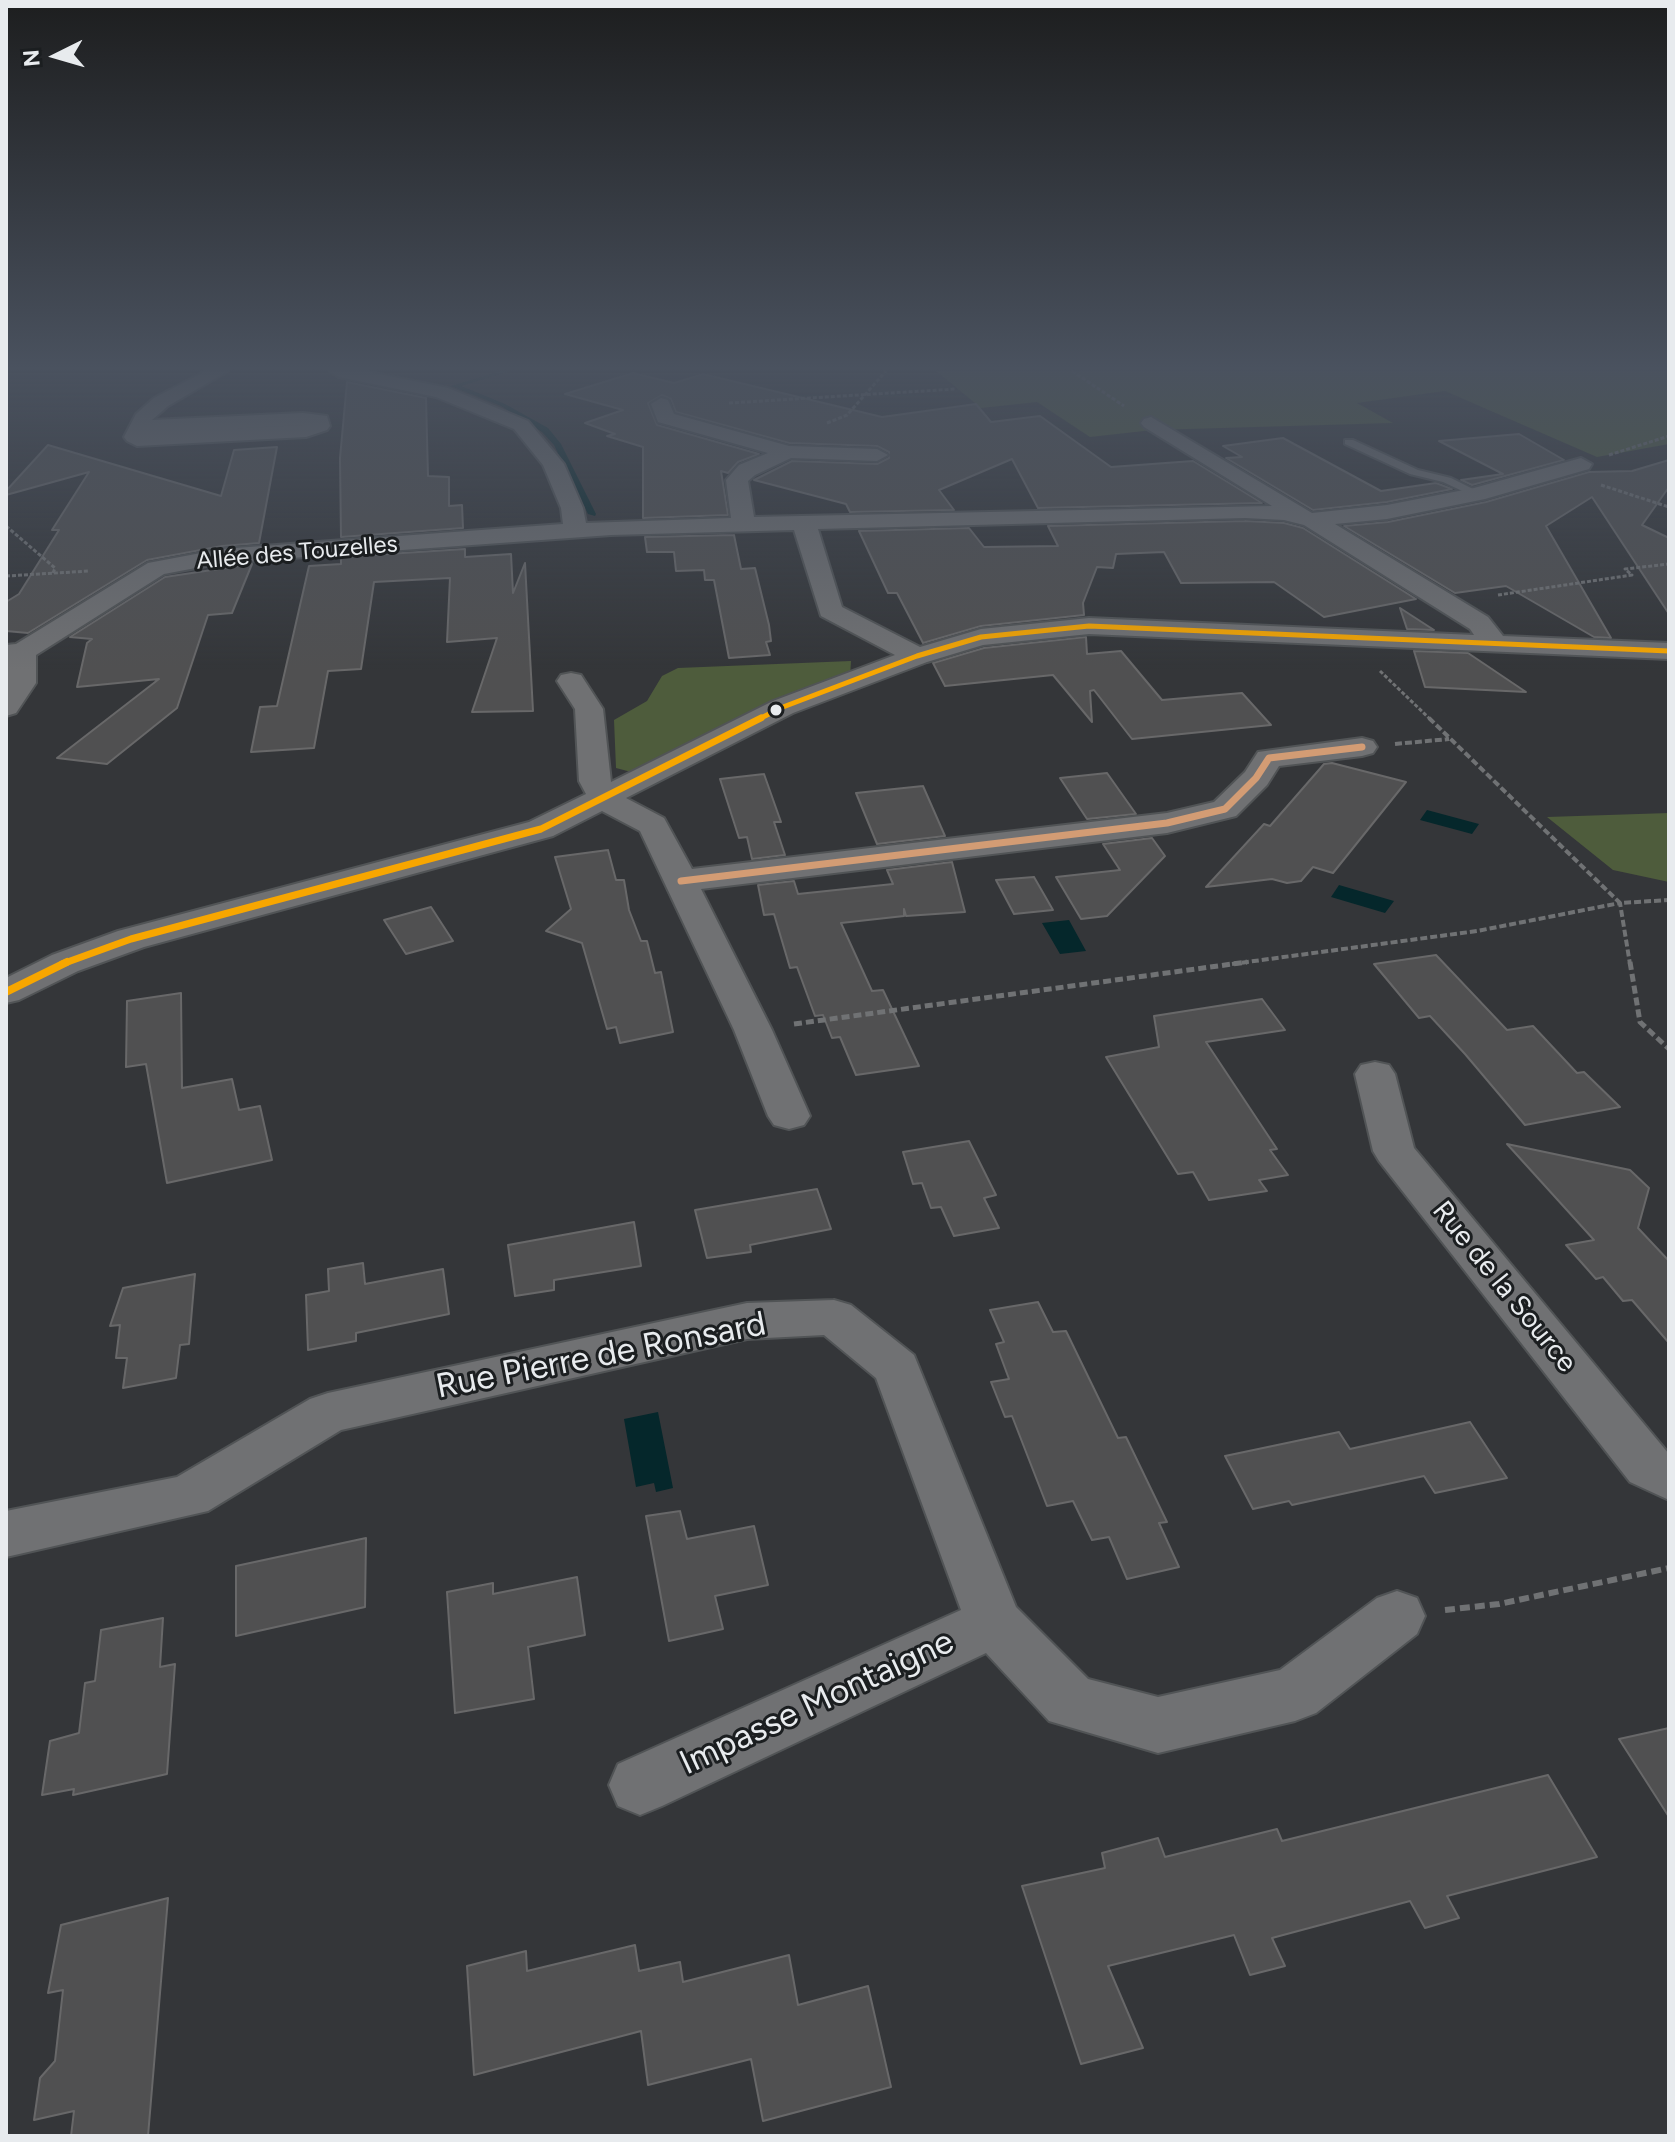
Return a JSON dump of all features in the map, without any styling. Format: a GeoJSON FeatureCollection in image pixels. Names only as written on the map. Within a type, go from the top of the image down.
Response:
{"type":"FeatureCollection","features":[{"type":"Feature","properties":{"kind":"street"},"geometry":{"type":"LineString","coordinates":[[556,471],[572,508],[576,530]]}},
{"type":"Feature","properties":{"kind":"street"},"geometry":{"type":"LineString","coordinates":[[744,525],[737,480],[748,471]]}},
{"type":"Feature","properties":{"kind":"street"},"geometry":{"type":"LineString","coordinates":[[1231,471],[1479,623],[1495,643]]}},
{"type":"Feature","properties":{"kind":"street"},"geometry":{"type":"LineString","coordinates":[[1312,520],[1387,512],[1477,494],[1558,471]]}},
{"type":"Feature","properties":{"kind":"street","name":"Allée des Touzelles"},"geometry":{"type":"LineString","coordinates":[[14,652],[157,568],[222,556],[611,528],[1245,511],[1284,513],[1312,520]]}},
{"type":"Feature","properties":{"kind":"street"},"geometry":{"type":"LineString","coordinates":[[804,523],[830,611],[917,656]]}},
{"type":"Feature","properties":{"kind":"street"},"geometry":{"type":"LineString","coordinates":[[6,992],[65,963],[131,939],[541,829],[783,707],[917,656],[981,637],[1089,626],[1669,651]]}},
{"type":"Feature","properties":{"kind":"street"},"geometry":{"type":"LineString","coordinates":[[6,707],[22,683],[14,652]]}},
{"type":"Feature","properties":{"kind":"street"},"geometry":{"type":"LineString","coordinates":[[571,681],[589,709],[595,781],[604,799],[653,825],[753,1030],[789,1116]]}},
{"type":"Feature","properties":{"kind":"street"},"geometry":{"type":"LineString","coordinates":[[681,881],[1167,823],[1225,809],[1256,778],[1269,758],[1362,747]]}},
{"type":"Feature","properties":{"kind":"street","name":"Rue de la Source"},"geometry":{"type":"LineString","coordinates":[[1375,1074],[1394,1151],[1648,1467],[1669,1479]]}},
{"type":"Feature","properties":{"kind":"street","name":"Rue Pierre de Ronsard"},"geometry":{"type":"LineString","coordinates":[[6,1534],[189,1496],[328,1413],[747,1321],[834,1317],[897,1368],[994,1622],[1070,1702],[1158,1725],[1295,1694],[1397,1616]]}},
{"type":"Feature","properties":{"kind":"street","name":"Impasse Montaigne"},"geometry":{"type":"LineString","coordinates":[[640,1785],[994,1622]]}},
{"type":"Feature","properties":{"kind":"lane"},"geometry":{"type":"LineString","coordinates":[[1412,471],[1447,480],[1477,494]]}},
{"type":"Feature","properties":{"kind":"path"},"geometry":{"type":"LineString","coordinates":[[1554,472],[1669,507]]}},
{"type":"Feature","properties":{"kind":"path"},"geometry":{"type":"LineString","coordinates":[[6,526],[55,568],[53,573]]}},
{"type":"Feature","properties":{"kind":"path"},"geometry":{"type":"LineString","coordinates":[[1446,603],[1632,575],[1625,569],[1669,564]]}},
{"type":"Feature","properties":{"kind":"path"},"geometry":{"type":"LineString","coordinates":[[6,576],[157,568]]}},
{"type":"Feature","properties":{"kind":"path"},"geometry":{"type":"LineString","coordinates":[[1354,639],[1384,676],[1620,903],[1640,1022],[1669,1049]]}},
{"type":"Feature","properties":{"kind":"path"},"geometry":{"type":"LineString","coordinates":[[1362,747],[1449,739]]}},
{"type":"Feature","properties":{"kind":"path"},"geometry":{"type":"LineString","coordinates":[[753,1030],[1477,931],[1620,903],[1669,900]]}},
{"type":"Feature","properties":{"kind":"path"},"geometry":{"type":"LineString","coordinates":[[1397,1616],[1499,1604],[1669,1568]]}},
{"type":"Feature","properties":{"kind":"green space"},"geometry":{"type":"Polygon","coordinates":[[[851,661],[850,677],[635,773],[616,768],[614,720],[647,701],[662,676],[678,668],[851,661]]]}},
{"type":"Feature","properties":{"kind":"green space"},"geometry":{"type":"Polygon","coordinates":[[[1669,813],[1669,882],[1613,870],[1547,817],[1669,813]]]}},
{"type":"Feature","properties":{"kind":"water"},"geometry":{"type":"Polygon","coordinates":[[[1427,810],[1479,824],[1472,834],[1420,820],[1427,810]]]}},
{"type":"Feature","properties":{"kind":"water"},"geometry":{"type":"Polygon","coordinates":[[[1339,885],[1394,901],[1385,913],[1331,897],[1339,885]]]}},
{"type":"Feature","properties":{"kind":"water"},"geometry":{"type":"Polygon","coordinates":[[[1069,920],[1086,951],[1060,954],[1042,923],[1069,920]]]}},
{"type":"Feature","properties":{"kind":"water"},"geometry":{"type":"Polygon","coordinates":[[[658,1412],[673,1488],[656,1492],[654,1483],[636,1487],[624,1419],[658,1412]]]}},
{"type":"Feature","properties":{"kind":"building"},"geometry":{"type":"Polygon","coordinates":[[[24,471],[136,471],[221,496],[228,471],[273,471],[259,543],[222,546],[147,560],[28,633],[6,631],[6,602],[19,594],[59,530],[52,530],[89,472],[6,495],[6,491],[24,471]]]}},
{"type":"Feature","properties":{"kind":"building"},"geometry":{"type":"Polygon","coordinates":[[[340,471],[428,471],[428,476],[449,477],[449,506],[462,505],[463,528],[341,537],[340,471]]]}},
{"type":"Feature","properties":{"kind":"building"},"geometry":{"type":"Polygon","coordinates":[[[643,471],[730,471],[721,471],[728,515],[643,518],[643,471]]]}},
{"type":"Feature","properties":{"kind":"building"},"geometry":{"type":"Polygon","coordinates":[[[772,471],[984,471],[939,490],[954,510],[850,512],[846,504],[754,480],[772,471]]]}},
{"type":"Feature","properties":{"kind":"building"},"geometry":{"type":"Polygon","coordinates":[[[1018,471],[1209,471],[1262,503],[1038,508],[1018,471]]]}},
{"type":"Feature","properties":{"kind":"building"},"geometry":{"type":"Polygon","coordinates":[[[1248,471],[1344,471],[1381,491],[1436,483],[1452,489],[1387,502],[1313,510],[1248,471]]]}},
{"type":"Feature","properties":{"kind":"building"},"geometry":{"type":"Polygon","coordinates":[[[1497,471],[1524,471],[1472,485],[1461,480],[1503,474],[1497,471]]]}},
{"type":"Feature","properties":{"kind":"building"},"geometry":{"type":"Polygon","coordinates":[[[1669,471],[1669,487],[1642,525],[1669,538],[1669,614],[1592,497],[1546,526],[1611,638],[1594,637],[1506,586],[1455,593],[1344,526],[1388,522],[1486,502],[1589,472],[1669,471]]]}},
{"type":"Feature","properties":{"kind":"building"},"geometry":{"type":"Polygon","coordinates":[[[1245,521],[1284,523],[1303,528],[1416,599],[1324,617],[1274,582],[1181,583],[1164,552],[1116,554],[1113,568],[1097,567],[1083,603],[1084,615],[981,626],[923,643],[897,593],[888,593],[859,531],[969,528],[984,547],[1058,546],[1048,526],[1245,521]]]}},
{"type":"Feature","properties":{"kind":"building"},"geometry":{"type":"Polygon","coordinates":[[[734,535],[741,569],[755,568],[769,625],[771,641],[766,642],[770,655],[729,658],[714,580],[705,580],[704,570],[676,571],[674,552],[647,552],[645,537],[734,535]]]}},
{"type":"Feature","properties":{"kind":"building"},"geometry":{"type":"Polygon","coordinates":[[[465,549],[465,557],[511,554],[513,593],[525,563],[533,711],[472,712],[497,638],[447,642],[450,578],[374,582],[361,669],[328,671],[314,748],[251,752],[260,707],[277,706],[309,566],[341,564],[341,557],[465,549]]]}},
{"type":"Feature","properties":{"kind":"building"},"geometry":{"type":"Polygon","coordinates":[[[252,564],[232,613],[208,615],[177,708],[107,764],[57,758],[159,679],[77,687],[87,643],[92,639],[70,637],[165,577],[252,564]]]}},
{"type":"Feature","properties":{"kind":"building"},"geometry":{"type":"Polygon","coordinates":[[[1400,608],[1434,630],[1407,629],[1400,608]]]}},
{"type":"Feature","properties":{"kind":"building"},"geometry":{"type":"Polygon","coordinates":[[[1086,637],[1087,654],[1121,651],[1162,700],[1242,693],[1271,725],[1132,739],[1094,690],[1090,691],[1092,722],[1053,675],[945,686],[933,663],[984,648],[1086,637]]]}},
{"type":"Feature","properties":{"kind":"building"},"geometry":{"type":"Polygon","coordinates":[[[1414,651],[1468,653],[1526,692],[1425,687],[1414,651]]]}},
{"type":"Feature","properties":{"kind":"building"},"geometry":{"type":"Polygon","coordinates":[[[1332,763],[1406,782],[1333,873],[1313,867],[1301,881],[1287,883],[1272,879],[1206,887],[1264,824],[1270,826],[1324,764],[1332,763]]]}},
{"type":"Feature","properties":{"kind":"building"},"geometry":{"type":"Polygon","coordinates":[[[1107,773],[1136,814],[1087,819],[1060,778],[1107,773]]]}},
{"type":"Feature","properties":{"kind":"building"},"geometry":{"type":"Polygon","coordinates":[[[764,774],[781,822],[774,822],[785,855],[752,859],[747,837],[739,838],[720,779],[764,774]]]}},
{"type":"Feature","properties":{"kind":"building"},"geometry":{"type":"Polygon","coordinates":[[[923,786],[945,836],[877,844],[856,793],[923,786]]]}},
{"type":"Feature","properties":{"kind":"building"},"geometry":{"type":"Polygon","coordinates":[[[1152,838],[1165,856],[1107,916],[1081,919],[1056,877],[1120,870],[1103,844],[1152,838]]]}},
{"type":"Feature","properties":{"kind":"building"},"geometry":{"type":"Polygon","coordinates":[[[608,850],[616,880],[624,880],[629,910],[641,941],[647,941],[655,973],[661,972],[673,1032],[620,1043],[616,1027],[607,1029],[582,943],[546,931],[571,909],[555,857],[608,850]]]}},
{"type":"Feature","properties":{"kind":"building"},"geometry":{"type":"Polygon","coordinates":[[[952,862],[965,912],[906,916],[904,909],[904,916],[841,923],[872,991],[883,990],[919,1066],[856,1075],[840,1037],[832,1038],[823,1015],[815,1016],[797,967],[790,968],[774,914],[764,915],[758,885],[794,881],[798,894],[893,884],[887,870],[952,862]]]}},
{"type":"Feature","properties":{"kind":"building"},"geometry":{"type":"Polygon","coordinates":[[[1034,877],[1053,910],[1014,914],[996,880],[1034,877]]]}},
{"type":"Feature","properties":{"kind":"building"},"geometry":{"type":"Polygon","coordinates":[[[431,907],[453,941],[406,954],[384,920],[431,907]]]}},
{"type":"Feature","properties":{"kind":"building"},"geometry":{"type":"Polygon","coordinates":[[[1436,955],[1507,1030],[1533,1026],[1577,1073],[1584,1072],[1620,1107],[1525,1125],[1430,1016],[1419,1018],[1374,964],[1436,955]]]}},
{"type":"Feature","properties":{"kind":"building"},"geometry":{"type":"Polygon","coordinates":[[[181,993],[182,1088],[232,1079],[239,1110],[260,1106],[272,1160],[167,1183],[146,1064],[126,1067],[127,1001],[181,993]]]}},
{"type":"Feature","properties":{"kind":"building"},"geometry":{"type":"Polygon","coordinates":[[[1262,999],[1285,1030],[1206,1042],[1277,1149],[1270,1150],[1288,1175],[1259,1180],[1267,1191],[1209,1200],[1193,1172],[1178,1174],[1106,1057],[1159,1047],[1154,1016],[1262,999]]]}},
{"type":"Feature","properties":{"kind":"building"},"geometry":{"type":"Polygon","coordinates":[[[969,1141],[996,1195],[984,1198],[999,1228],[954,1236],[941,1207],[931,1208],[922,1183],[913,1184],[903,1152],[969,1141]]]}},
{"type":"Feature","properties":{"kind":"building"},"geometry":{"type":"Polygon","coordinates":[[[1507,1144],[1630,1170],[1649,1188],[1638,1228],[1669,1261],[1669,1343],[1632,1300],[1623,1301],[1603,1277],[1596,1279],[1566,1245],[1594,1240],[1507,1144]]]}},
{"type":"Feature","properties":{"kind":"building"},"geometry":{"type":"Polygon","coordinates":[[[817,1189],[831,1229],[750,1245],[751,1252],[707,1258],[695,1210],[817,1189]]]}},
{"type":"Feature","properties":{"kind":"building"},"geometry":{"type":"Polygon","coordinates":[[[634,1222],[641,1266],[554,1280],[554,1290],[515,1296],[508,1245],[634,1222]]]}},
{"type":"Feature","properties":{"kind":"building"},"geometry":{"type":"Polygon","coordinates":[[[363,1263],[365,1284],[443,1269],[449,1314],[356,1333],[356,1341],[308,1350],[306,1295],[329,1291],[328,1269],[363,1263]]]}},
{"type":"Feature","properties":{"kind":"building"},"geometry":{"type":"Polygon","coordinates":[[[195,1274],[189,1344],[180,1345],[176,1378],[123,1388],[127,1358],[116,1358],[120,1325],[110,1326],[123,1288],[195,1274]]]}},
{"type":"Feature","properties":{"kind":"building"},"geometry":{"type":"Polygon","coordinates":[[[1038,1302],[1053,1332],[1066,1331],[1118,1438],[1126,1437],[1167,1522],[1159,1523],[1179,1567],[1127,1579],[1109,1537],[1092,1540],[1073,1501],[1047,1506],[1012,1416],[1005,1417],[991,1382],[1009,1379],[996,1344],[1004,1342],[990,1310],[1038,1302]]]}},
{"type":"Feature","properties":{"kind":"building"},"geometry":{"type":"Polygon","coordinates":[[[1470,1422],[1507,1478],[1435,1493],[1424,1476],[1292,1505],[1289,1501],[1253,1509],[1225,1456],[1339,1432],[1350,1449],[1470,1422]]]}},
{"type":"Feature","properties":{"kind":"building"},"geometry":{"type":"Polygon","coordinates":[[[680,1511],[687,1539],[754,1526],[768,1585],[715,1596],[723,1629],[669,1641],[646,1516],[680,1511]]]}},
{"type":"Feature","properties":{"kind":"building"},"geometry":{"type":"Polygon","coordinates":[[[366,1538],[365,1607],[236,1636],[236,1566],[366,1538]]]}},
{"type":"Feature","properties":{"kind":"building"},"geometry":{"type":"Polygon","coordinates":[[[577,1577],[585,1635],[528,1647],[534,1699],[455,1713],[447,1592],[493,1583],[493,1594],[577,1577]]]}},
{"type":"Feature","properties":{"kind":"building"},"geometry":{"type":"Polygon","coordinates":[[[163,1618],[160,1667],[175,1664],[167,1774],[73,1795],[74,1789],[42,1795],[50,1741],[79,1733],[85,1683],[95,1681],[101,1630],[163,1618]]]}},
{"type":"Feature","properties":{"kind":"building"},"geometry":{"type":"Polygon","coordinates":[[[1669,1728],[1669,1817],[1619,1739],[1669,1728]]]}},
{"type":"Feature","properties":{"kind":"building"},"geometry":{"type":"Polygon","coordinates":[[[1548,1775],[1597,1857],[1447,1896],[1459,1918],[1425,1928],[1410,1901],[1272,1938],[1285,1966],[1250,1975],[1234,1935],[1108,1966],[1143,2048],[1081,2064],[1022,1886],[1105,1868],[1102,1853],[1158,1838],[1165,1857],[1277,1829],[1282,1841],[1548,1775]]]}},
{"type":"Feature","properties":{"kind":"building"},"geometry":{"type":"Polygon","coordinates":[[[168,1898],[148,2136],[71,2136],[74,2111],[34,2120],[40,2078],[55,2061],[63,1990],[48,1993],[61,1925],[168,1898]]]}},
{"type":"Feature","properties":{"kind":"building"},"geometry":{"type":"Polygon","coordinates":[[[635,1945],[639,1971],[680,1962],[683,1982],[789,1955],[798,2005],[868,1986],[891,2087],[763,2121],[751,2059],[648,2085],[641,2031],[474,2075],[467,1966],[526,1951],[527,1971],[635,1945]]]}},
{"type":"Feature","properties":{"kind":"waterway"},"geometry":{"type":"LineString","coordinates":[[570,471],[592,514]]}},
{"type":"Feature","properties":{"kind":"transit line"},"geometry":{"type":"LineString","coordinates":[[6,992],[65,963],[131,939],[541,829],[783,707],[917,656],[981,637],[1089,626],[1669,651]]}},
{"type":"Feature","properties":{"kind":"transit line"},"geometry":{"type":"LineString","coordinates":[[681,881],[1167,823],[1225,809],[1256,778],[1269,758],[1362,747]]}}]}
